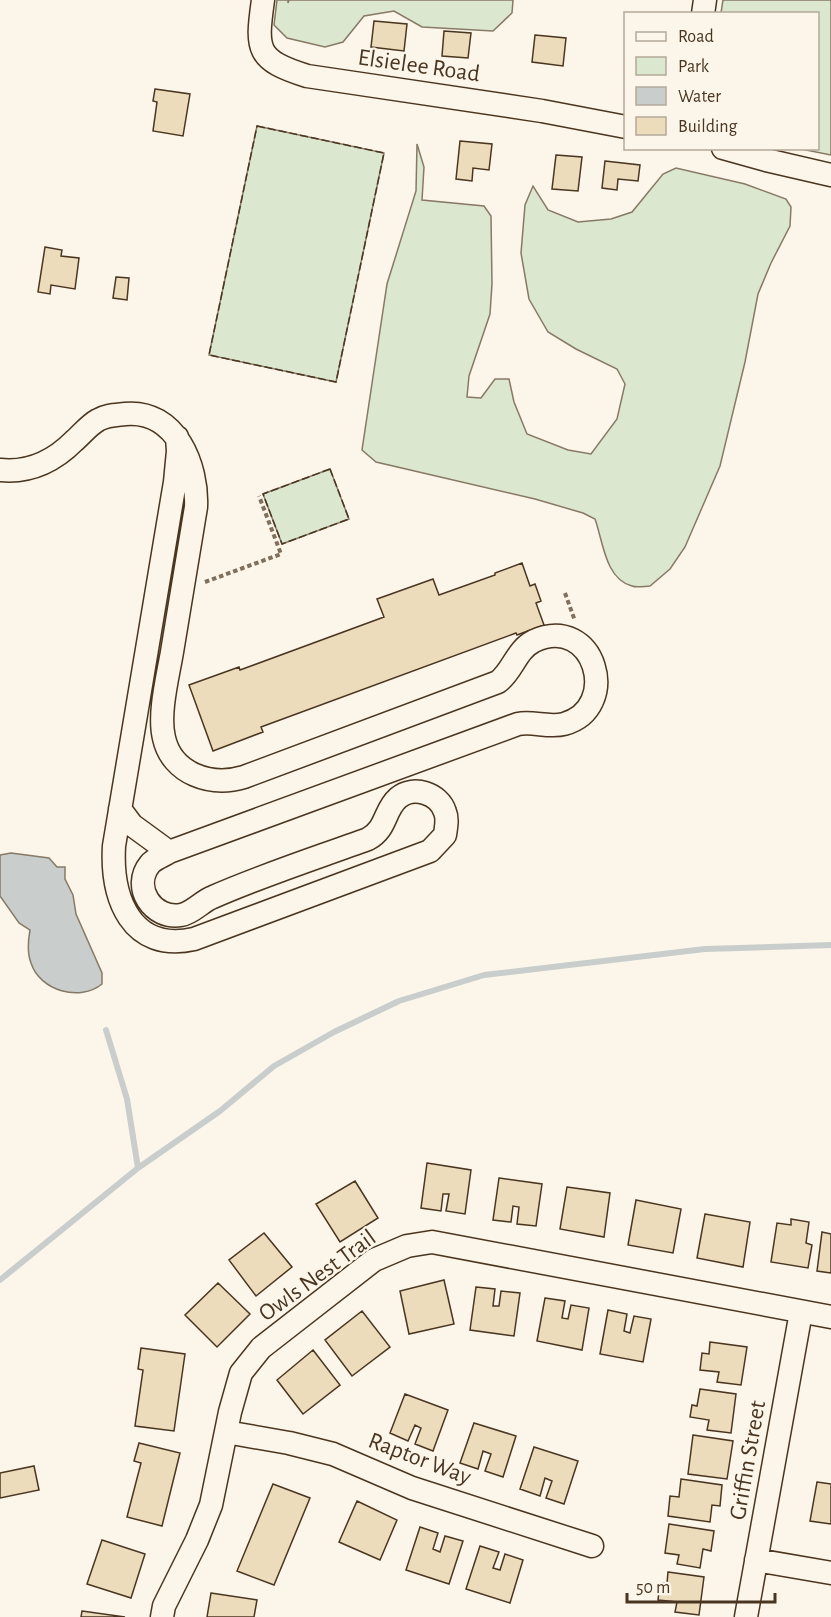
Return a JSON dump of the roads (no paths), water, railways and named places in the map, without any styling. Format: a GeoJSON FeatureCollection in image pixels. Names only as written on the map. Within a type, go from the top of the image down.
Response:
{"type":"FeatureCollection","features":[{"type":"Feature","properties":{"kind":"street","name":"Elsielee Road"},"geometry":{"type":"LineString","coordinates":[[263,0],[258,35],[267,57],[281,68],[307,75],[624,126]]}},
{"type":"Feature","properties":{"kind":"street"},"geometry":{"type":"LineString","coordinates":[[730,150],[831,175]]}},
{"type":"Feature","properties":{"kind":"street"},"geometry":{"type":"LineString","coordinates":[[0,470],[25,469],[43,464],[59,456],[90,425],[112,415],[130,413],[154,419],[168,427],[177,437],[193,470],[197,490],[162,719],[163,736],[167,750],[175,760],[187,770],[204,778],[219,782],[232,781],[498,682],[505,677],[523,648],[543,638],[567,638],[577,642],[594,662],[596,686],[592,701],[585,711],[563,724],[527,722],[518,724],[169,852],[151,862],[144,872],[142,883],[144,894],[150,904],[161,912],[182,915],[210,897],[368,839],[380,830],[396,799],[404,795],[415,792],[434,797],[442,804],[446,813],[445,835],[430,851],[194,939],[171,942],[158,939],[142,930],[128,917],[121,903],[113,875],[120,809],[175,482],[177,437]]}},
{"type":"Feature","properties":{"kind":"street"},"geometry":{"type":"LineString","coordinates":[[120,809],[132,825],[169,852]]}},
{"type":"Feature","properties":{"kind":"street","name":"Owls Nest Trail"},"geometry":{"type":"LineString","coordinates":[[162,1617],[164,1606],[197,1540],[211,1505],[241,1373],[261,1348],[374,1260],[407,1246],[432,1242],[831,1317]]}},
{"type":"Feature","properties":{"kind":"street","name":"Griffin Street"},"geometry":{"type":"LineString","coordinates":[[746,1617],[801,1312]]}},
{"type":"Feature","properties":{"kind":"street","name":"Raptor Way"},"geometry":{"type":"LineString","coordinates":[[226,1432],[290,1443],[333,1454],[412,1488],[592,1546]]}},
{"type":"Feature","properties":{"kind":"street"},"geometry":{"type":"LineString","coordinates":[[756,1560],[831,1574]]}},
{"type":"Feature","properties":{"kind":"water"},"geometry":{"type":"Polygon","coordinates":[[[11,853],[49,858],[57,867],[65,867],[65,879],[73,895],[76,914],[102,973],[102,984],[83,992],[72,993],[52,987],[36,973],[29,955],[30,930],[19,923],[0,896],[0,855],[11,853]]]}},
{"type":"Feature","properties":{"kind":"waterway"},"geometry":{"type":"LineString","coordinates":[[0,1280],[138,1168],[220,1111],[274,1066],[334,1032],[399,1001],[484,975],[705,949],[831,945]]}},
{"type":"Feature","properties":{"kind":"waterway"},"geometry":{"type":"LineString","coordinates":[[106,1030],[127,1099],[138,1168]]}}]}
